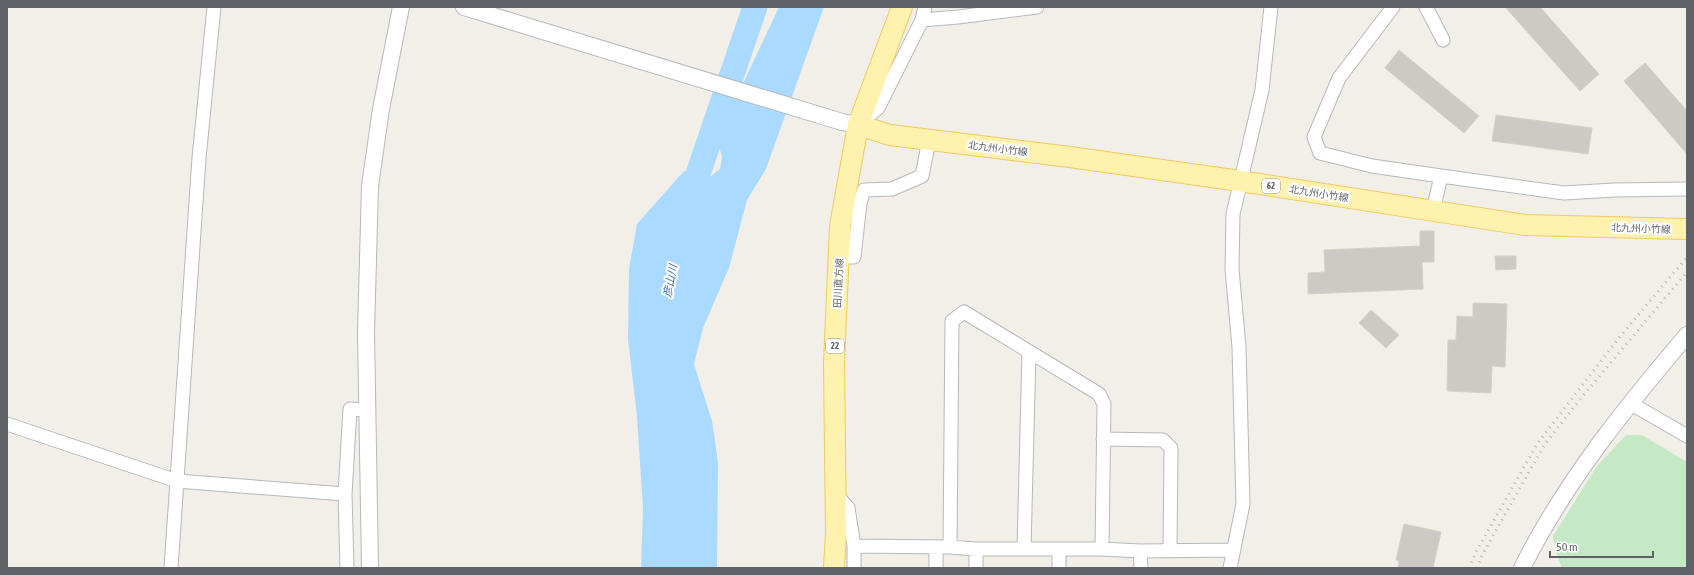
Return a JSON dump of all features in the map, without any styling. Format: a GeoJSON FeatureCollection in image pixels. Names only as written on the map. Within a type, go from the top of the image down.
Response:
{"type":"FeatureCollection","features":[{"type":"Feature","properties":{"kind":"main road","name":"田川直方線"},"geometry":{"type":"LineString","coordinates":[[834,568],[836,533],[834,491],[834,363],[840,226],[850,123],[902,7]]}},
{"type":"Feature","properties":{"kind":"main road","name":"北九州小竹線"},"geometry":{"type":"LineString","coordinates":[[850,123],[890,135],[1240,181],[1525,225],[1686,229]]}},
{"type":"Feature","properties":{"kind":"street"},"geometry":{"type":"LineString","coordinates":[[171,568],[199,158],[214,7]]}},
{"type":"Feature","properties":{"kind":"street"},"geometry":{"type":"LineString","coordinates":[[370,568],[366,332],[370,186],[381,109],[401,7]]}},
{"type":"Feature","properties":{"kind":"street"},"geometry":{"type":"LineString","coordinates":[[464,7],[850,123],[878,108],[923,13],[958,17],[1037,7]]}},
{"type":"Feature","properties":{"kind":"street"},"geometry":{"type":"LineString","coordinates":[[1230,568],[1243,504],[1239,347],[1232,269],[1233,214],[1262,90],[1271,7]]}},
{"type":"Feature","properties":{"kind":"street"},"geometry":{"type":"LineString","coordinates":[[1393,7],[1339,78],[1314,137],[1320,153],[1372,166],[1564,193],[1687,189]]}},
{"type":"Feature","properties":{"kind":"street"},"geometry":{"type":"LineString","coordinates":[[1426,7],[1443,40]]}},
{"type":"Feature","properties":{"kind":"street"},"geometry":{"type":"LineString","coordinates":[[839,257],[854,257],[860,203],[864,190],[892,190],[922,176],[929,140]]}},
{"type":"Feature","properties":{"kind":"street"},"geometry":{"type":"LineString","coordinates":[[1433,211],[1441,176]]}},
{"type":"Feature","properties":{"kind":"street"},"geometry":{"type":"LineString","coordinates":[[950,547],[952,321],[964,312],[1099,394],[1104,404],[1102,549]]}},
{"type":"Feature","properties":{"kind":"street"},"geometry":{"type":"LineString","coordinates":[[1522,568],[1557,504],[1593,452],[1630,403],[1687,335]]}},
{"type":"Feature","properties":{"kind":"street"},"geometry":{"type":"LineString","coordinates":[[1024,549],[1029,352]]}},
{"type":"Feature","properties":{"kind":"street"},"geometry":{"type":"LineString","coordinates":[[1630,403],[1687,436]]}},
{"type":"Feature","properties":{"kind":"street"},"geometry":{"type":"LineString","coordinates":[[347,568],[345,494],[350,409],[368,410]]}},
{"type":"Feature","properties":{"kind":"street"},"geometry":{"type":"LineString","coordinates":[[7,424],[177,481],[345,494]]}},
{"type":"Feature","properties":{"kind":"street"},"geometry":{"type":"LineString","coordinates":[[1103,439],[1163,440],[1170,448],[1170,550]]}},
{"type":"Feature","properties":{"kind":"street"},"geometry":{"type":"LineString","coordinates":[[834,491],[848,508],[854,546],[854,568]]}},
{"type":"Feature","properties":{"kind":"street"},"geometry":{"type":"LineString","coordinates":[[854,546],[950,547],[976,549],[1102,549],[1140,551],[1234,550]]}},
{"type":"Feature","properties":{"kind":"street"},"geometry":{"type":"LineString","coordinates":[[936,548],[936,568]]}},
{"type":"Feature","properties":{"kind":"street"},"geometry":{"type":"LineString","coordinates":[[976,549],[976,568]]}},
{"type":"Feature","properties":{"kind":"street"},"geometry":{"type":"LineString","coordinates":[[1059,550],[1059,568]]}},
{"type":"Feature","properties":{"kind":"street"},"geometry":{"type":"LineString","coordinates":[[1140,551],[1141,568]]}},
{"type":"Feature","properties":{"kind":"green space"},"geometry":{"type":"Polygon","coordinates":[[[1626,435],[1642,435],[1687,462],[1687,568],[1562,568],[1556,552],[1553,536],[1597,466],[1626,435]]]}},
{"type":"Feature","properties":{"kind":"water"},"geometry":{"type":"Polygon","coordinates":[[[779,7],[824,7],[766,169],[747,200],[729,268],[703,328],[694,364],[712,421],[718,462],[717,568],[641,568],[643,509],[637,416],[628,339],[629,269],[637,224],[684,171],[706,180],[720,169],[722,157],[717,139],[779,7]]]}},
{"type":"Feature","properties":{"kind":"building"},"geometry":{"type":"Polygon","coordinates":[[[1505,7],[1540,7],[1599,74],[1580,91],[1505,7]]]}},
{"type":"Feature","properties":{"kind":"building"},"geometry":{"type":"Polygon","coordinates":[[[1399,50],[1479,116],[1464,133],[1385,68],[1399,50]]]}},
{"type":"Feature","properties":{"kind":"building"},"geometry":{"type":"Polygon","coordinates":[[[1645,63],[1687,111],[1687,154],[1624,81],[1645,63]]]}},
{"type":"Feature","properties":{"kind":"building"},"geometry":{"type":"Polygon","coordinates":[[[1496,115],[1592,128],[1588,154],[1492,141],[1496,115]]]}},
{"type":"Feature","properties":{"kind":"building"},"geometry":{"type":"Polygon","coordinates":[[[1420,231],[1434,231],[1434,262],[1422,262],[1423,289],[1308,294],[1308,273],[1325,272],[1324,250],[1420,246],[1420,231]]]}},
{"type":"Feature","properties":{"kind":"building"},"geometry":{"type":"Polygon","coordinates":[[[1495,256],[1516,256],[1516,269],[1496,270],[1495,256]]]}},
{"type":"Feature","properties":{"kind":"building"},"geometry":{"type":"Polygon","coordinates":[[[1473,303],[1507,304],[1505,367],[1492,366],[1491,393],[1447,391],[1448,340],[1456,340],[1457,316],[1473,317],[1473,303]]]}},
{"type":"Feature","properties":{"kind":"building"},"geometry":{"type":"Polygon","coordinates":[[[1371,310],[1399,335],[1386,348],[1359,323],[1371,310]]]}},
{"type":"Feature","properties":{"kind":"building"},"geometry":{"type":"Polygon","coordinates":[[[1404,524],[1441,532],[1433,568],[1398,568],[1399,561],[1396,560],[1404,524]]]}},
{"type":"Feature","properties":{"kind":"waterway","name":"彦山川"},"geometry":{"type":"LineString","coordinates":[[686,209],[755,7]]}},
{"type":"Feature","properties":{"kind":"railway"},"geometry":{"type":"LineString","coordinates":[[1469,568],[1476,552],[1537,444],[1618,339],[1687,257]]}},
{"type":"Feature","properties":{"kind":"railway"},"geometry":{"type":"LineString","coordinates":[[1477,568],[1482,555],[1545,444],[1582,397],[1687,272]]}}]}
